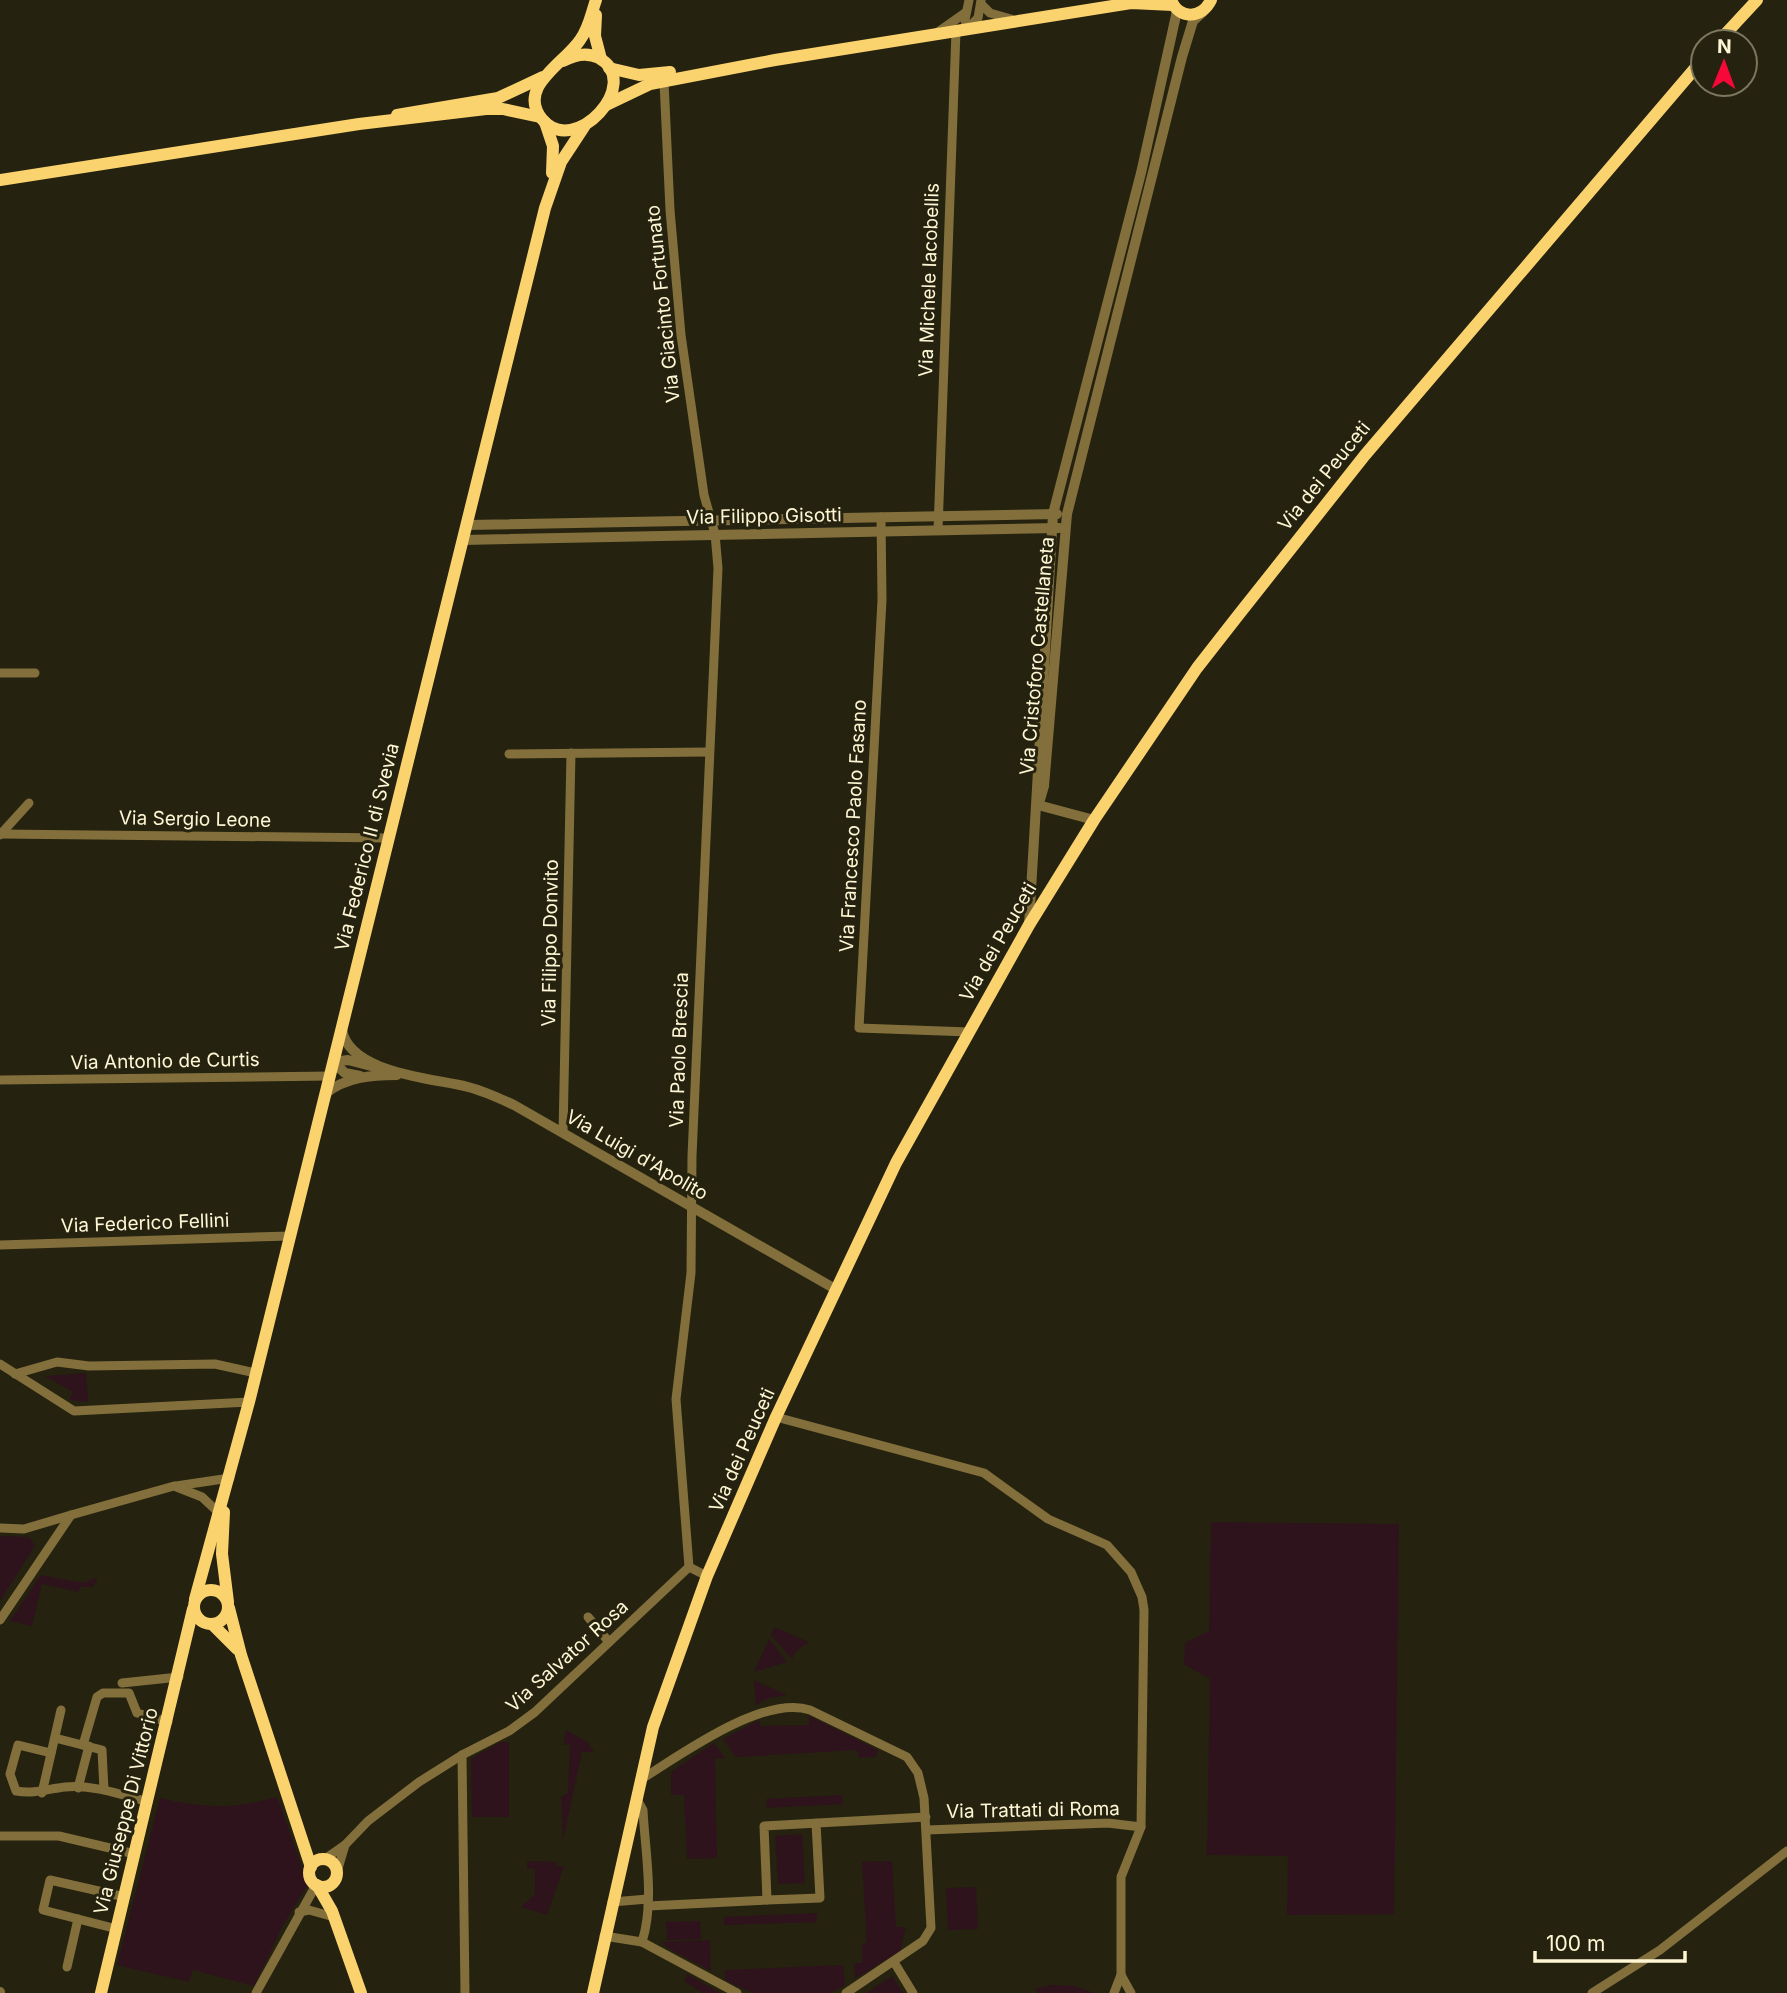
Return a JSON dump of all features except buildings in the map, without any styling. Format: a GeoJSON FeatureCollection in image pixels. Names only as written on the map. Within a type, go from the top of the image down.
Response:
{"type":"FeatureCollection","features":[{"type":"Feature","properties":{"kind":"main road"},"geometry":{"type":"LineString","coordinates":[[359,124],[414,111],[498,98],[544,76],[563,61],[584,33],[597,0]]}},
{"type":"Feature","properties":{"kind":"main road"},"geometry":{"type":"LineString","coordinates":[[597,0],[594,25],[614,84],[606,105]]}},
{"type":"Feature","properties":{"kind":"main road"},"geometry":{"type":"LineString","coordinates":[[1730,28],[1757,0]]}},
{"type":"Feature","properties":{"kind":"main road"},"geometry":{"type":"LineString","coordinates":[[563,61],[579,55],[648,75],[775,60],[1135,2],[1174,5],[1190,16],[1210,5]]}},
{"type":"Feature","properties":{"kind":"main road"},"geometry":{"type":"LineString","coordinates":[[545,208],[557,170],[584,127],[606,105],[635,89],[775,60]]}},
{"type":"Feature","properties":{"kind":"main road","name":"Via dei Peuceti"},"geometry":{"type":"LineString","coordinates":[[593,1993],[640,1780],[665,1688],[707,1577],[776,1417],[895,1163],[1029,925],[1094,820],[1198,668],[1357,466],[1689,75]]}},
{"type":"Feature","properties":{"kind":"main road"},"geometry":{"type":"LineString","coordinates":[[544,76],[535,101],[553,159],[545,208]]}},
{"type":"Feature","properties":{"kind":"main road"},"geometry":{"type":"LineString","coordinates":[[0,180],[359,124],[495,109],[543,120],[562,130],[584,127]]}},
{"type":"Feature","properties":{"kind":"main road","name":"Via Federico II di Svevia"},"geometry":{"type":"LineString","coordinates":[[188,1639],[194,1604],[250,1402],[545,208]]}},
{"type":"Feature","properties":{"kind":"main road","name":"Via Federico II di Svevia"},"geometry":{"type":"LineString","coordinates":[[226,1495],[222,1554],[229,1605],[241,1656],[304,1839],[311,1867]]}},
{"type":"Feature","properties":{"kind":"main road"},"geometry":{"type":"LineString","coordinates":[[188,1639],[211,1624],[225,1619],[229,1605],[225,1596],[212,1590],[200,1593],[194,1604],[199,1620],[211,1624]]}},
{"type":"Feature","properties":{"kind":"main road","name":"Via Federico II di Svevia"},"geometry":{"type":"LineString","coordinates":[[211,1624],[228,1636],[241,1656]]}},
{"type":"Feature","properties":{"kind":"main road","name":"Via Giuseppe Di Vittorio"},"geometry":{"type":"LineString","coordinates":[[101,1993],[188,1639]]}},
{"type":"Feature","properties":{"kind":"main road"},"geometry":{"type":"LineString","coordinates":[[304,1839],[324,1859],[334,1864],[337,1874],[333,1914]]}},
{"type":"Feature","properties":{"kind":"main road"},"geometry":{"type":"LineString","coordinates":[[324,1859],[311,1867],[311,1878],[333,1914],[361,1993]]}},
{"type":"Feature","properties":{"kind":"main road"},"geometry":{"type":"LineString","coordinates":[[317,1885],[331,1885],[337,1874]]}},
{"type":"Feature","properties":{"kind":"street"},"geometry":{"type":"LineString","coordinates":[[934,35],[965,13],[969,0]]}},
{"type":"Feature","properties":{"kind":"street"},"geometry":{"type":"LineString","coordinates":[[961,30],[978,18],[981,2],[999,17],[1023,20]]}},
{"type":"Feature","properties":{"kind":"street","name":"Via Cristoforo Castellaneta"},"geometry":{"type":"LineString","coordinates":[[1038,805],[1035,786],[1053,514],[1141,173],[1174,5]]}},
{"type":"Feature","properties":{"kind":"street","name":"Via Cristoforo Castellaneta"},"geometry":{"type":"LineString","coordinates":[[1038,805],[1044,786],[1067,514],[1182,57],[1193,21],[1210,5]]}},
{"type":"Feature","properties":{"kind":"street","name":"Via Michele Iacobellis"},"geometry":{"type":"LineString","coordinates":[[938,530],[961,30],[965,13]]}},
{"type":"Feature","properties":{"kind":"street","name":"Via Giacinto Fortunato"},"geometry":{"type":"LineString","coordinates":[[664,82],[670,210],[681,335],[700,472],[715,534]]}},
{"type":"Feature","properties":{"kind":"street","name":"Via Filippo Gisotti"},"geometry":{"type":"LineString","coordinates":[[467,525],[1067,514]]}},
{"type":"Feature","properties":{"kind":"street","name":"Via Francesco Paolo Fasano"},"geometry":{"type":"LineString","coordinates":[[881,517],[882,600],[859,1028],[969,1032]]}},
{"type":"Feature","properties":{"kind":"street","name":"Via Filippo Gisotti"},"geometry":{"type":"LineString","coordinates":[[463,540],[1065,527]]}},
{"type":"Feature","properties":{"kind":"street","name":"Via Paolo Brescia"},"geometry":{"type":"LineString","coordinates":[[689,1567],[676,1399],[691,1273],[718,568],[715,534]]}},
{"type":"Feature","properties":{"kind":"street"},"geometry":{"type":"LineString","coordinates":[[0,673],[35,673]]}},
{"type":"Feature","properties":{"kind":"street"},"geometry":{"type":"LineString","coordinates":[[509,754],[709,752]]}},
{"type":"Feature","properties":{"kind":"street","name":"Via Filippo Donvito"},"geometry":{"type":"LineString","coordinates":[[564,1133],[571,753]]}},
{"type":"Feature","properties":{"kind":"street","name":"Via Sergio Leone"},"geometry":{"type":"LineString","coordinates":[[1,835],[29,803]]}},
{"type":"Feature","properties":{"kind":"street"},"geometry":{"type":"LineString","coordinates":[[1029,925],[1038,805],[1094,820]]}},
{"type":"Feature","properties":{"kind":"street","name":"Via Sergio Leone"},"geometry":{"type":"LineString","coordinates":[[1,835],[389,838]]}},
{"type":"Feature","properties":{"kind":"street","name":"Via Luigi d'Apolito"},"geometry":{"type":"LineString","coordinates":[[341,1029],[350,1047],[381,1066],[410,1076],[490,1094],[564,1133],[837,1290]]}},
{"type":"Feature","properties":{"kind":"street"},"geometry":{"type":"LineString","coordinates":[[333,1062],[348,1060],[381,1066]]}},
{"type":"Feature","properties":{"kind":"street"},"geometry":{"type":"LineString","coordinates":[[333,1062],[345,1073],[373,1076]]}},
{"type":"Feature","properties":{"kind":"street","name":"Via Antonio de Curtis"},"geometry":{"type":"LineString","coordinates":[[0,1080],[330,1076]]}},
{"type":"Feature","properties":{"kind":"street","name":"Via Luigi d'Apolito"},"geometry":{"type":"LineString","coordinates":[[325,1094],[339,1084],[373,1076],[410,1076]]}},
{"type":"Feature","properties":{"kind":"street","name":"Via Federico Fellini"},"geometry":{"type":"LineString","coordinates":[[0,1245],[290,1236]]}},
{"type":"Feature","properties":{"kind":"street"},"geometry":{"type":"LineString","coordinates":[[15,1374],[57,1362],[89,1366],[215,1364],[256,1373]]}},
{"type":"Feature","properties":{"kind":"street"},"geometry":{"type":"LineString","coordinates":[[0,1364],[74,1411],[250,1402]]}},
{"type":"Feature","properties":{"kind":"street"},"geometry":{"type":"LineString","coordinates":[[776,1417],[984,1473],[1048,1519],[1094,1537],[1121,1558],[1137,1584],[1144,1610],[1141,1827],[1121,1877],[1121,1975],[1114,1993]]}},
{"type":"Feature","properties":{"kind":"street"},"geometry":{"type":"LineString","coordinates":[[0,1528],[24,1529],[174,1486],[230,1478]]}},
{"type":"Feature","properties":{"kind":"street"},"geometry":{"type":"LineString","coordinates":[[174,1486],[202,1497],[219,1513]]}},
{"type":"Feature","properties":{"kind":"street"},"geometry":{"type":"LineString","coordinates":[[0,1620],[71,1516]]}},
{"type":"Feature","properties":{"kind":"street"},"geometry":{"type":"LineString","coordinates":[[689,1567],[707,1577]]}},
{"type":"Feature","properties":{"kind":"street","name":"Via Salvator Rosa"},"geometry":{"type":"LineString","coordinates":[[324,1859],[345,1845],[376,1815],[462,1755],[509,1731],[535,1712],[689,1567]]}},
{"type":"Feature","properties":{"kind":"street"},"geometry":{"type":"LineString","coordinates":[[588,1617],[609,1642]]}},
{"type":"Feature","properties":{"kind":"street"},"geometry":{"type":"LineString","coordinates":[[122,1683],[179,1677]]}},
{"type":"Feature","properties":{"kind":"street"},"geometry":{"type":"LineString","coordinates":[[78,1788],[97,1697],[103,1693],[129,1693],[138,1713],[168,1722]]}},
{"type":"Feature","properties":{"kind":"street"},"geometry":{"type":"LineString","coordinates":[[640,1780],[748,1719],[772,1710],[799,1706],[906,1757],[922,1781],[931,1928],[923,1941],[846,1993]]}},
{"type":"Feature","properties":{"kind":"street"},"geometry":{"type":"LineString","coordinates":[[41,1793],[61,1710]]}},
{"type":"Feature","properties":{"kind":"street"},"geometry":{"type":"LineString","coordinates":[[55,1738],[102,1750],[104,1790]]}},
{"type":"Feature","properties":{"kind":"street"},"geometry":{"type":"LineString","coordinates":[[51,1752],[18,1745],[10,1774],[16,1791],[41,1793],[78,1788],[104,1790],[148,1802]]}},
{"type":"Feature","properties":{"kind":"street"},"geometry":{"type":"LineString","coordinates":[[462,1755],[465,1993]]}},
{"type":"Feature","properties":{"kind":"street"},"geometry":{"type":"LineString","coordinates":[[636,1798],[643,1810],[648,1903],[648,1922],[642,1942]]}},
{"type":"Feature","properties":{"kind":"street"},"geometry":{"type":"LineString","coordinates":[[768,1900],[764,1826],[926,1817]]}},
{"type":"Feature","properties":{"kind":"street"},"geometry":{"type":"LineString","coordinates":[[612,1902],[820,1898],[816,1823]]}},
{"type":"Feature","properties":{"kind":"street","name":"Via Trattati di Roma"},"geometry":{"type":"LineString","coordinates":[[927,1830],[1108,1823],[1141,1827]]}},
{"type":"Feature","properties":{"kind":"street"},"geometry":{"type":"LineString","coordinates":[[0,1836],[60,1836],[135,1854]]}},
{"type":"Feature","properties":{"kind":"street"},"geometry":{"type":"LineString","coordinates":[[337,1874],[345,1845]]}},
{"type":"Feature","properties":{"kind":"street"},"geometry":{"type":"LineString","coordinates":[[1591,1993],[1660,1950],[1787,1851]]}},
{"type":"Feature","properties":{"kind":"street"},"geometry":{"type":"LineString","coordinates":[[117,1928],[43,1910],[50,1880],[125,1897]]}},
{"type":"Feature","properties":{"kind":"street"},"geometry":{"type":"LineString","coordinates":[[256,1993],[299,1912],[317,1885]]}},
{"type":"Feature","properties":{"kind":"street"},"geometry":{"type":"LineString","coordinates":[[299,1912],[309,1910],[333,1914]]}},
{"type":"Feature","properties":{"kind":"street"},"geometry":{"type":"LineString","coordinates":[[67,1967],[78,1919]]}},
{"type":"Feature","properties":{"kind":"street"},"geometry":{"type":"LineString","coordinates":[[604,1936],[642,1942],[737,1993]]}},
{"type":"Feature","properties":{"kind":"street"},"geometry":{"type":"LineString","coordinates":[[894,1962],[913,1993]]}},
{"type":"Feature","properties":{"kind":"street"},"geometry":{"type":"LineString","coordinates":[[1121,1975],[1131,1993]]}},
{"type":"Feature","properties":{"kind":"shaded area"},"geometry":{"type":"Polygon","coordinates":[[[86,1373],[88,1402],[69,1400],[73,1392],[45,1376],[86,1373]]]}},
{"type":"Feature","properties":{"kind":"shaded area"},"geometry":{"type":"Polygon","coordinates":[[[1211,1522],[1399,1524],[1394,1914],[1287,1915],[1288,1856],[1207,1855],[1210,1679],[1184,1664],[1185,1643],[1209,1631],[1211,1522]]]}},
{"type":"Feature","properties":{"kind":"shaded area"},"geometry":{"type":"Polygon","coordinates":[[[0,1536],[29,1537],[35,1546],[0,1601],[0,1536]]]}},
{"type":"Feature","properties":{"kind":"shaded area"},"geometry":{"type":"Polygon","coordinates":[[[41,1575],[84,1583],[98,1577],[93,1587],[80,1587],[78,1592],[42,1584],[32,1626],[10,1621],[41,1575]]]}},
{"type":"Feature","properties":{"kind":"shaded area"},"geometry":{"type":"Polygon","coordinates":[[[774,1627],[809,1642],[796,1651],[792,1659],[771,1635],[774,1627]]]}},
{"type":"Feature","properties":{"kind":"shaded area"},"geometry":{"type":"Polygon","coordinates":[[[769,1639],[787,1662],[754,1672],[769,1639]]]}},
{"type":"Feature","properties":{"kind":"shaded area"},"geometry":{"type":"Polygon","coordinates":[[[754,1680],[787,1695],[768,1698],[756,1705],[754,1680]]]}},
{"type":"Feature","properties":{"kind":"shaded area"},"geometry":{"type":"Polygon","coordinates":[[[809,1716],[878,1750],[876,1757],[859,1758],[857,1750],[736,1757],[723,1739],[759,1720],[760,1726],[809,1725],[809,1716]]]}},
{"type":"Feature","properties":{"kind":"shaded area"},"geometry":{"type":"Polygon","coordinates":[[[566,1730],[587,1742],[594,1752],[582,1752],[563,1840],[561,1797],[568,1793],[570,1744],[563,1745],[566,1730]]]}},
{"type":"Feature","properties":{"kind":"shaded area"},"geometry":{"type":"Polygon","coordinates":[[[500,1742],[509,1742],[509,1817],[472,1817],[471,1759],[500,1742]]]}},
{"type":"Feature","properties":{"kind":"shaded area"},"geometry":{"type":"Polygon","coordinates":[[[714,1743],[725,1758],[715,1759],[717,1858],[687,1859],[684,1795],[671,1795],[671,1772],[714,1743]]]}},
{"type":"Feature","properties":{"kind":"shaded area"},"geometry":{"type":"Polygon","coordinates":[[[842,1795],[843,1804],[767,1808],[766,1799],[842,1795]]]}},
{"type":"Feature","properties":{"kind":"shaded area"},"geometry":{"type":"Polygon","coordinates":[[[277,1797],[308,1884],[283,1925],[254,1986],[193,1970],[189,1982],[117,1965],[160,1798],[219,1806],[246,1804],[277,1797]]]}},
{"type":"Feature","properties":{"kind":"shaded area"},"geometry":{"type":"Polygon","coordinates":[[[802,1834],[805,1883],[778,1884],[775,1836],[802,1834]]]}},
{"type":"Feature","properties":{"kind":"shaded area"},"geometry":{"type":"Polygon","coordinates":[[[527,1861],[557,1862],[557,1866],[564,1866],[547,1915],[521,1907],[535,1894],[535,1869],[527,1868],[527,1861]]]}},
{"type":"Feature","properties":{"kind":"shaded area"},"geometry":{"type":"Polygon","coordinates":[[[892,1861],[896,1927],[906,1927],[900,1951],[855,1979],[854,1963],[862,1963],[862,1943],[867,1943],[862,1862],[892,1861]]]}},
{"type":"Feature","properties":{"kind":"shaded area"},"geometry":{"type":"Polygon","coordinates":[[[976,1887],[978,1929],[948,1930],[946,1888],[976,1887]]]}},
{"type":"Feature","properties":{"kind":"shaded area"},"geometry":{"type":"Polygon","coordinates":[[[817,1913],[817,1922],[724,1925],[724,1917],[817,1913]]]}},
{"type":"Feature","properties":{"kind":"shaded area"},"geometry":{"type":"Polygon","coordinates":[[[700,1921],[701,1939],[667,1940],[666,1922],[700,1921]]]}},
{"type":"Feature","properties":{"kind":"shaded area"},"geometry":{"type":"Polygon","coordinates":[[[710,1940],[711,1971],[668,1948],[662,1942],[710,1940]]]}},
{"type":"Feature","properties":{"kind":"shaded area"},"geometry":{"type":"Polygon","coordinates":[[[843,1965],[845,1985],[831,1993],[752,1993],[725,1980],[725,1970],[843,1965]]]}},
{"type":"Feature","properties":{"kind":"shaded area"},"geometry":{"type":"Polygon","coordinates":[[[687,1974],[721,1993],[702,1993],[684,1981],[687,1974]]]}},
{"type":"Feature","properties":{"kind":"shaded area"},"geometry":{"type":"Polygon","coordinates":[[[892,1976],[903,1993],[866,1993],[892,1976]]]}},
{"type":"Feature","properties":{"kind":"shaded area"},"geometry":{"type":"Polygon","coordinates":[[[1051,1985],[1074,1986],[1094,1993],[1037,1993],[1035,1989],[1051,1985]]]}}]}
